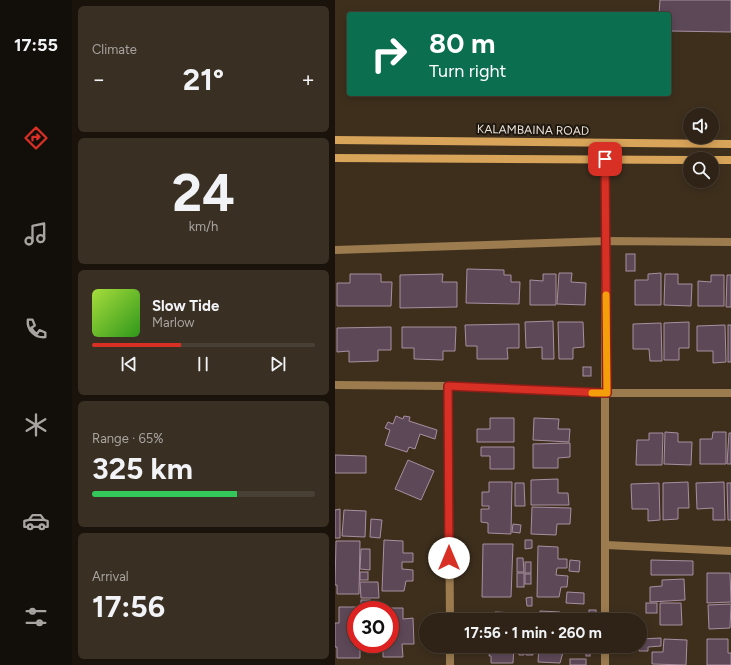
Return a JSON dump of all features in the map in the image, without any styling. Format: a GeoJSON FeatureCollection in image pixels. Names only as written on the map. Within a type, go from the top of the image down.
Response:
{"type":"FeatureCollection","features":[{"type":"Feature","properties":{"kind":"main road","name":"KALAMBAINA ROAD"},"geometry":{"type":"LineString","coordinates":[[335,140],[731,144]]}},
{"type":"Feature","properties":{"kind":"main road"},"geometry":{"type":"LineString","coordinates":[[335,158],[683,160]]}},
{"type":"Feature","properties":{"kind":"main road"},"geometry":{"type":"LineString","coordinates":[[719,160],[731,160]]}},
{"type":"Feature","properties":{"kind":"street"},"geometry":{"type":"LineString","coordinates":[[605,159],[607,393],[605,613]]}},
{"type":"Feature","properties":{"kind":"street"},"geometry":{"type":"LineString","coordinates":[[335,250],[606,241],[731,242]]}},
{"type":"Feature","properties":{"kind":"street"},"geometry":{"type":"LineString","coordinates":[[335,385],[448,386],[607,393],[731,393]]}},
{"type":"Feature","properties":{"kind":"street"},"geometry":{"type":"LineString","coordinates":[[448,386],[450,613]]}},
{"type":"Feature","properties":{"kind":"street"},"geometry":{"type":"LineString","coordinates":[[606,545],[731,551]]}},
{"type":"Feature","properties":{"kind":"street"},"geometry":{"type":"LineString","coordinates":[[450,653],[450,665]]}},
{"type":"Feature","properties":{"kind":"street"},"geometry":{"type":"LineString","coordinates":[[605,653],[605,665]]}},
{"type":"Feature","properties":{"kind":"building"},"geometry":{"type":"Polygon","coordinates":[[[660,0],[731,0],[731,32],[671,31],[671,12],[659,12],[660,0]]]}},
{"type":"Feature","properties":{"kind":"building"},"geometry":{"type":"Polygon","coordinates":[[[626,254],[635,254],[635,271],[626,271],[626,254]]]}},
{"type":"Feature","properties":{"kind":"building"},"geometry":{"type":"Polygon","coordinates":[[[467,269],[504,270],[504,275],[511,275],[511,282],[520,282],[519,304],[466,303],[467,269]]]}},
{"type":"Feature","properties":{"kind":"building"},"geometry":{"type":"Polygon","coordinates":[[[559,273],[572,273],[571,282],[586,283],[585,305],[557,304],[559,273]]]}},
{"type":"Feature","properties":{"kind":"building"},"geometry":{"type":"Polygon","coordinates":[[[661,273],[661,305],[635,305],[635,280],[648,280],[648,274],[661,273]]]}},
{"type":"Feature","properties":{"kind":"building"},"geometry":{"type":"Polygon","coordinates":[[[350,274],[381,274],[381,282],[392,282],[391,306],[337,306],[337,283],[350,283],[350,274]]]}},
{"type":"Feature","properties":{"kind":"building"},"geometry":{"type":"Polygon","coordinates":[[[443,274],[442,282],[457,282],[457,307],[400,308],[400,275],[443,274]]]}},
{"type":"Feature","properties":{"kind":"building"},"geometry":{"type":"Polygon","coordinates":[[[543,274],[556,274],[556,305],[530,305],[530,280],[543,281],[543,274]]]}},
{"type":"Feature","properties":{"kind":"building"},"geometry":{"type":"Polygon","coordinates":[[[665,274],[678,274],[678,284],[692,284],[691,306],[664,305],[665,274]]]}},
{"type":"Feature","properties":{"kind":"building"},"geometry":{"type":"Polygon","coordinates":[[[711,275],[724,275],[724,306],[698,306],[698,281],[711,282],[711,275]]]}},
{"type":"Feature","properties":{"kind":"building"},"geometry":{"type":"Polygon","coordinates":[[[727,275],[731,275],[731,307],[726,307],[727,275]]]}},
{"type":"Feature","properties":{"kind":"building"},"geometry":{"type":"Polygon","coordinates":[[[553,321],[554,359],[542,359],[542,347],[526,348],[525,322],[553,321]]]}},
{"type":"Feature","properties":{"kind":"building"},"geometry":{"type":"Polygon","coordinates":[[[558,322],[583,322],[584,347],[573,348],[573,359],[559,359],[558,322]]]}},
{"type":"Feature","properties":{"kind":"building"},"geometry":{"type":"Polygon","coordinates":[[[689,322],[689,348],[679,348],[679,360],[664,360],[664,323],[689,322]]]}},
{"type":"Feature","properties":{"kind":"building"},"geometry":{"type":"Polygon","coordinates":[[[661,323],[662,361],[650,361],[649,349],[633,349],[633,324],[661,323]]]}},
{"type":"Feature","properties":{"kind":"building"},"geometry":{"type":"Polygon","coordinates":[[[519,324],[519,348],[507,348],[508,359],[477,359],[477,346],[466,346],[465,325],[519,324]]]}},
{"type":"Feature","properties":{"kind":"building"},"geometry":{"type":"Polygon","coordinates":[[[725,325],[726,362],[713,363],[713,351],[697,351],[697,326],[725,325]]]}},
{"type":"Feature","properties":{"kind":"building"},"geometry":{"type":"Polygon","coordinates":[[[728,325],[731,325],[731,362],[728,362],[728,325]]]}},
{"type":"Feature","properties":{"kind":"building"},"geometry":{"type":"Polygon","coordinates":[[[391,327],[391,350],[378,350],[378,361],[349,362],[349,351],[337,352],[337,328],[391,327]]]}},
{"type":"Feature","properties":{"kind":"building"},"geometry":{"type":"Polygon","coordinates":[[[402,327],[456,327],[455,351],[443,351],[443,360],[414,359],[414,348],[402,348],[402,327]]]}},
{"type":"Feature","properties":{"kind":"building"},"geometry":{"type":"Polygon","coordinates":[[[583,367],[591,367],[591,376],[583,376],[583,367]]]}},
{"type":"Feature","properties":{"kind":"building"},"geometry":{"type":"Polygon","coordinates":[[[396,416],[403,419],[404,416],[410,417],[409,421],[437,430],[435,439],[420,434],[415,449],[409,447],[407,452],[385,445],[390,430],[385,428],[388,422],[393,424],[396,416]]]}},
{"type":"Feature","properties":{"kind":"building"},"geometry":{"type":"Polygon","coordinates":[[[490,418],[514,418],[514,442],[477,442],[477,429],[490,429],[490,418]]]}},
{"type":"Feature","properties":{"kind":"building"},"geometry":{"type":"Polygon","coordinates":[[[534,418],[559,419],[558,429],[570,429],[569,442],[533,440],[534,418]]]}},
{"type":"Feature","properties":{"kind":"building"},"geometry":{"type":"Polygon","coordinates":[[[665,432],[678,433],[678,442],[692,442],[691,465],[664,464],[665,432]]]}},
{"type":"Feature","properties":{"kind":"building"},"geometry":{"type":"Polygon","coordinates":[[[713,432],[726,432],[726,464],[700,464],[700,439],[712,439],[713,432]]]}},
{"type":"Feature","properties":{"kind":"building"},"geometry":{"type":"Polygon","coordinates":[[[649,433],[663,433],[662,465],[636,465],[637,440],[649,440],[649,433]]]}},
{"type":"Feature","properties":{"kind":"building"},"geometry":{"type":"Polygon","coordinates":[[[729,433],[731,433],[731,464],[727,464],[729,433]]]}},
{"type":"Feature","properties":{"kind":"building"},"geometry":{"type":"Polygon","coordinates":[[[570,443],[570,457],[558,458],[558,468],[533,468],[533,444],[570,443]]]}},
{"type":"Feature","properties":{"kind":"building"},"geometry":{"type":"Polygon","coordinates":[[[481,447],[514,447],[514,469],[490,469],[490,456],[481,456],[481,447]]]}},
{"type":"Feature","properties":{"kind":"building"},"geometry":{"type":"Polygon","coordinates":[[[335,455],[366,456],[366,473],[335,473],[335,455]]]}},
{"type":"Feature","properties":{"kind":"building"},"geometry":{"type":"Polygon","coordinates":[[[408,460],[434,471],[421,500],[395,489],[408,460]]]}},
{"type":"Feature","properties":{"kind":"building"},"geometry":{"type":"Polygon","coordinates":[[[558,479],[558,493],[568,493],[569,505],[531,505],[531,480],[558,479]]]}},
{"type":"Feature","properties":{"kind":"building"},"geometry":{"type":"Polygon","coordinates":[[[489,482],[512,482],[511,534],[488,533],[488,523],[481,522],[481,509],[489,509],[489,506],[482,506],[482,492],[489,492],[489,482]]]}},
{"type":"Feature","properties":{"kind":"building"},"geometry":{"type":"Polygon","coordinates":[[[688,482],[689,508],[678,508],[678,519],[663,520],[663,483],[688,482]]]}},
{"type":"Feature","properties":{"kind":"building"},"geometry":{"type":"Polygon","coordinates":[[[724,482],[725,520],[713,520],[713,508],[697,509],[696,483],[724,482]]]}},
{"type":"Feature","properties":{"kind":"building"},"geometry":{"type":"Polygon","coordinates":[[[515,483],[524,483],[525,506],[515,506],[515,483]]]}},
{"type":"Feature","properties":{"kind":"building"},"geometry":{"type":"Polygon","coordinates":[[[659,483],[660,520],[648,521],[648,509],[632,509],[631,484],[659,483]]]}},
{"type":"Feature","properties":{"kind":"building"},"geometry":{"type":"Polygon","coordinates":[[[727,483],[731,483],[731,520],[728,520],[727,483]]]}},
{"type":"Feature","properties":{"kind":"building"},"geometry":{"type":"Polygon","coordinates":[[[532,507],[571,508],[570,524],[557,524],[556,535],[531,534],[532,507]]]}},
{"type":"Feature","properties":{"kind":"building"},"geometry":{"type":"Polygon","coordinates":[[[340,509],[340,538],[335,538],[335,510],[340,509]]]}},
{"type":"Feature","properties":{"kind":"building"},"geometry":{"type":"Polygon","coordinates":[[[344,510],[366,511],[365,537],[342,536],[344,510]]]}},
{"type":"Feature","properties":{"kind":"building"},"geometry":{"type":"Polygon","coordinates":[[[371,519],[382,520],[380,538],[370,537],[371,519]]]}},
{"type":"Feature","properties":{"kind":"building"},"geometry":{"type":"Polygon","coordinates":[[[513,524],[521,525],[520,533],[512,532],[513,524]]]}},
{"type":"Feature","properties":{"kind":"building"},"geometry":{"type":"Polygon","coordinates":[[[384,540],[403,541],[403,553],[413,553],[413,562],[402,562],[402,569],[413,570],[413,581],[406,581],[404,591],[382,591],[384,540]]]}},
{"type":"Feature","properties":{"kind":"building"},"geometry":{"type":"Polygon","coordinates":[[[525,540],[532,540],[532,548],[525,549],[525,540]]]}},
{"type":"Feature","properties":{"kind":"building"},"geometry":{"type":"Polygon","coordinates":[[[336,541],[360,541],[359,594],[337,594],[337,585],[335,585],[336,541]]]}},
{"type":"Feature","properties":{"kind":"building"},"geometry":{"type":"Polygon","coordinates":[[[483,544],[513,544],[511,597],[482,597],[483,544]]]}},
{"type":"Feature","properties":{"kind":"building"},"geometry":{"type":"Polygon","coordinates":[[[538,546],[558,547],[558,559],[567,559],[567,568],[557,568],[556,575],[568,576],[567,587],[561,587],[559,597],[537,597],[538,546]]]}},
{"type":"Feature","properties":{"kind":"building"},"geometry":{"type":"Polygon","coordinates":[[[361,549],[370,549],[370,570],[360,569],[361,549]]]}},
{"type":"Feature","properties":{"kind":"building"},"geometry":{"type":"Polygon","coordinates":[[[452,556],[460,556],[459,566],[452,566],[452,556]]]}},
{"type":"Feature","properties":{"kind":"building"},"geometry":{"type":"Polygon","coordinates":[[[517,558],[523,558],[524,572],[517,572],[517,558]]]}},
{"type":"Feature","properties":{"kind":"building"},"geometry":{"type":"Polygon","coordinates":[[[570,560],[580,561],[579,572],[569,571],[570,560]]]}},
{"type":"Feature","properties":{"kind":"building"},"geometry":{"type":"Polygon","coordinates":[[[651,560],[693,561],[693,575],[651,575],[651,560]]]}},
{"type":"Feature","properties":{"kind":"building"},"geometry":{"type":"Polygon","coordinates":[[[525,562],[531,562],[531,573],[525,573],[525,562]]]}},
{"type":"Feature","properties":{"kind":"building"},"geometry":{"type":"Polygon","coordinates":[[[360,572],[368,572],[368,580],[360,580],[360,572]]]}},
{"type":"Feature","properties":{"kind":"building"},"geometry":{"type":"Polygon","coordinates":[[[517,573],[524,573],[524,587],[517,587],[517,573]]]}},
{"type":"Feature","properties":{"kind":"building"},"geometry":{"type":"Polygon","coordinates":[[[707,573],[730,573],[731,602],[707,603],[707,573]]]}},
{"type":"Feature","properties":{"kind":"building"},"geometry":{"type":"Polygon","coordinates":[[[525,574],[531,574],[531,584],[525,584],[525,574]]]}},
{"type":"Feature","properties":{"kind":"building"},"geometry":{"type":"Polygon","coordinates":[[[684,579],[685,600],[650,602],[650,587],[662,586],[662,580],[684,579]]]}},
{"type":"Feature","properties":{"kind":"building"},"geometry":{"type":"Polygon","coordinates":[[[360,582],[378,582],[379,598],[361,598],[360,582]]]}},
{"type":"Feature","properties":{"kind":"building"},"geometry":{"type":"Polygon","coordinates":[[[567,592],[584,593],[584,604],[566,603],[567,592]]]}},
{"type":"Feature","properties":{"kind":"building"},"geometry":{"type":"Polygon","coordinates":[[[532,597],[532,606],[527,606],[526,598],[532,597]]]}},
{"type":"Feature","properties":{"kind":"building"},"geometry":{"type":"Polygon","coordinates":[[[646,603],[657,603],[657,613],[646,613],[646,603]]]}},
{"type":"Feature","properties":{"kind":"building"},"geometry":{"type":"Polygon","coordinates":[[[660,603],[681,603],[682,625],[660,625],[660,603]]]}},
{"type":"Feature","properties":{"kind":"building"},"geometry":{"type":"Polygon","coordinates":[[[731,604],[730,628],[709,629],[708,605],[731,604]]]}},
{"type":"Feature","properties":{"kind":"building"},"geometry":{"type":"Polygon","coordinates":[[[339,607],[347,607],[347,653],[360,653],[360,658],[337,658],[337,647],[335,647],[335,623],[339,623],[339,607]]]}},
{"type":"Feature","properties":{"kind":"building"},"geometry":{"type":"Polygon","coordinates":[[[399,608],[403,608],[403,619],[413,618],[414,644],[402,644],[403,657],[383,657],[383,653],[399,653],[399,608]]]}},
{"type":"Feature","properties":{"kind":"building"},"geometry":{"type":"Polygon","coordinates":[[[589,610],[596,610],[596,613],[589,613],[589,610]]]}},
{"type":"Feature","properties":{"kind":"building"},"geometry":{"type":"Polygon","coordinates":[[[540,611],[560,612],[560,613],[540,613],[540,611]]]}},
{"type":"Feature","properties":{"kind":"building"},"geometry":{"type":"Polygon","coordinates":[[[661,638],[661,646],[648,647],[647,651],[647,639],[661,638]]]}},
{"type":"Feature","properties":{"kind":"building"},"geometry":{"type":"Polygon","coordinates":[[[664,639],[687,640],[686,665],[652,664],[652,652],[663,652],[664,639]]]}},
{"type":"Feature","properties":{"kind":"building"},"geometry":{"type":"Polygon","coordinates":[[[707,639],[728,639],[728,653],[731,653],[731,665],[707,665],[707,639]]]}},
{"type":"Feature","properties":{"kind":"building"},"geometry":{"type":"Polygon","coordinates":[[[490,653],[514,653],[513,663],[491,663],[491,656],[489,656],[490,653]]]}},
{"type":"Feature","properties":{"kind":"building"},"geometry":{"type":"Polygon","coordinates":[[[519,653],[524,653],[524,655],[519,655],[519,653]]]}},
{"type":"Feature","properties":{"kind":"building"},"geometry":{"type":"Polygon","coordinates":[[[526,653],[533,653],[533,655],[526,655],[526,653]]]}},
{"type":"Feature","properties":{"kind":"building"},"geometry":{"type":"Polygon","coordinates":[[[539,653],[563,653],[560,663],[538,662],[539,653]]]}},
{"type":"Feature","properties":{"kind":"building"},"geometry":{"type":"Polygon","coordinates":[[[586,653],[590,653],[590,656],[586,656],[586,653]]]}},
{"type":"Feature","properties":{"kind":"building"},"geometry":{"type":"Polygon","coordinates":[[[570,659],[586,659],[586,665],[570,665],[570,659]]]}},
{"type":"Feature","properties":{"kind":"slow traffic"},"geometry":{"type":"LineString","coordinates":[[592,393],[607,393],[606,295]]}},
{"type":"Feature","properties":{"kind":"route"},"geometry":{"type":"LineString","coordinates":[[449,558],[448,386],[607,393],[605,159]]}}]}
